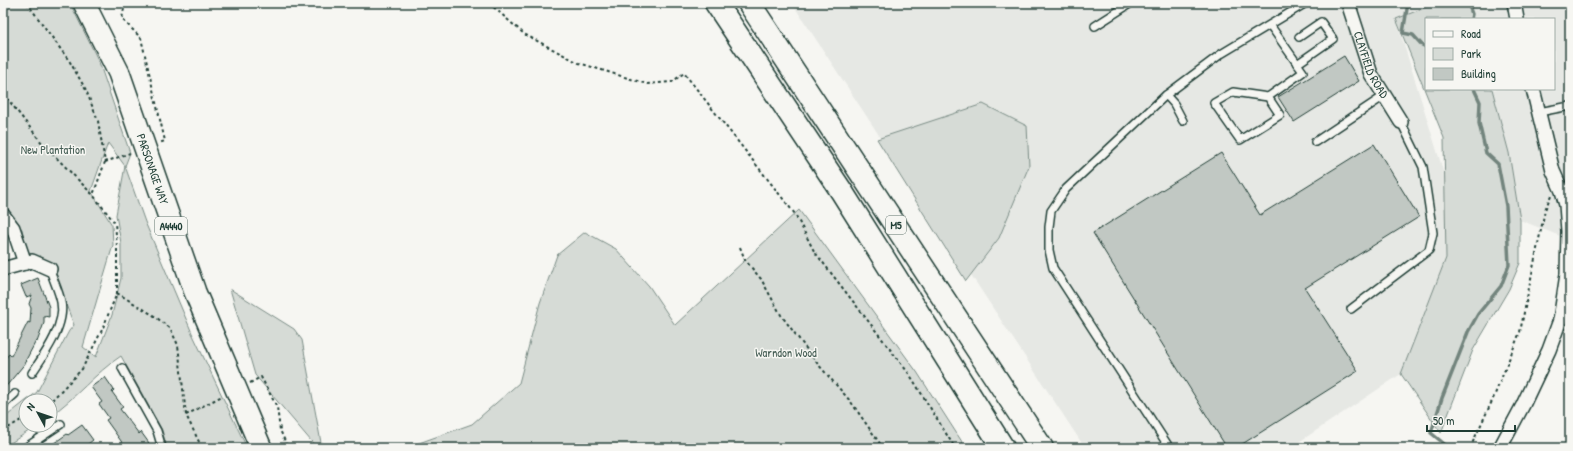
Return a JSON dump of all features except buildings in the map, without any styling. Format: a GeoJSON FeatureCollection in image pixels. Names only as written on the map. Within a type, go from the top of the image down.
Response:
{"type":"FeatureCollection","features":[{"type":"Feature","properties":{"kind":"highway","name":"M5"},"geometry":{"type":"LineString","coordinates":[[716,3],[842,192],[1003,448]]}},
{"type":"Feature","properties":{"kind":"highway","name":"M5"},"geometry":{"type":"LineString","coordinates":[[749,3],[1042,448]]}},
{"type":"Feature","properties":{"kind":"main road","name":"PARSONAGE WAY"},"geometry":{"type":"LineString","coordinates":[[84,3],[119,73],[195,292],[261,448]]}},
{"type":"Feature","properties":{"kind":"street","name":"CLAYFIELD ROAD"},"geometry":{"type":"LineString","coordinates":[[1348,3],[1371,74],[1401,122]]}},
{"type":"Feature","properties":{"kind":"street"},"geometry":{"type":"LineString","coordinates":[[1514,3],[1518,18]]}},
{"type":"Feature","properties":{"kind":"street"},"geometry":{"type":"LineString","coordinates":[[1500,448],[1546,357],[1560,320],[1567,274],[1568,206],[1553,171],[1533,90]]}},
{"type":"Feature","properties":{"kind":"street"},"geometry":{"type":"LineString","coordinates":[[3,216],[13,228],[25,263]]}},
{"type":"Feature","properties":{"kind":"street"},"geometry":{"type":"LineString","coordinates":[[3,269],[32,261],[50,269]]}},
{"type":"Feature","properties":{"kind":"lane"},"geometry":{"type":"LineString","coordinates":[[1095,26],[1131,3]]}},
{"type":"Feature","properties":{"kind":"lane"},"geometry":{"type":"LineString","coordinates":[[1170,448],[1053,268],[1049,250],[1049,228],[1052,211],[1066,189],[1166,95],[1221,54],[1306,3]]}},
{"type":"Feature","properties":{"kind":"lane"},"geometry":{"type":"LineString","coordinates":[[1297,64],[1333,39],[1321,22],[1299,37]]}},
{"type":"Feature","properties":{"kind":"lane"},"geometry":{"type":"LineString","coordinates":[[1268,97],[1280,115],[1240,140],[1214,103],[1233,92],[1268,97],[1303,72],[1270,25]]}},
{"type":"Feature","properties":{"kind":"lane"},"geometry":{"type":"LineString","coordinates":[[1166,95],[1174,104],[1183,121]]}},
{"type":"Feature","properties":{"kind":"lane"},"geometry":{"type":"LineString","coordinates":[[1316,142],[1384,96]]}},
{"type":"Feature","properties":{"kind":"lane"},"geometry":{"type":"LineString","coordinates":[[1539,112],[1570,106]]}},
{"type":"Feature","properties":{"kind":"lane"},"geometry":{"type":"LineString","coordinates":[[1351,309],[1429,250],[1433,233],[1423,168],[1401,122]]}},
{"type":"Feature","properties":{"kind":"lane"},"geometry":{"type":"LineString","coordinates":[[32,373],[49,348],[60,321],[62,303],[50,269]]}},
{"type":"Feature","properties":{"kind":"lane"},"geometry":{"type":"LineString","coordinates":[[122,368],[157,431],[162,448]]}},
{"type":"Feature","properties":{"kind":"lane"},"geometry":{"type":"LineString","coordinates":[[3,405],[16,394]]}},
{"type":"Feature","properties":{"kind":"lane"},"geometry":{"type":"LineString","coordinates":[[25,448],[61,424]]}},
{"type":"Feature","properties":{"kind":"path"},"geometry":{"type":"LineString","coordinates":[[27,3],[70,62],[86,90],[98,121],[105,162],[93,195]]}},
{"type":"Feature","properties":{"kind":"path"},"geometry":{"type":"LineString","coordinates":[[125,3],[122,19],[141,38],[165,141]]}},
{"type":"Feature","properties":{"kind":"path"},"geometry":{"type":"LineString","coordinates":[[489,3],[524,34],[579,63],[647,84],[672,82],[684,73],[795,214],[814,251],[910,375],[955,448]]}},
{"type":"Feature","properties":{"kind":"path"},"geometry":{"type":"LineString","coordinates":[[3,93],[42,143],[93,195],[114,223],[117,248],[117,293],[102,330],[82,369],[58,394]]}},
{"type":"Feature","properties":{"kind":"path"},"geometry":{"type":"LineString","coordinates":[[105,162],[130,154]]}},
{"type":"Feature","properties":{"kind":"path"},"geometry":{"type":"LineString","coordinates":[[1470,448],[1493,400],[1520,332],[1545,210]]}},
{"type":"Feature","properties":{"kind":"path"},"geometry":{"type":"LineString","coordinates":[[740,248],[745,260],[761,279],[781,315],[817,364],[851,402],[883,448]]}},
{"type":"Feature","properties":{"kind":"path"},"geometry":{"type":"LineString","coordinates":[[117,293],[153,315],[170,328],[178,346],[186,415],[202,448]]}},
{"type":"Feature","properties":{"kind":"path"},"geometry":{"type":"LineString","coordinates":[[254,382],[261,377],[277,407],[280,430],[288,448]]}},
{"type":"Feature","properties":{"kind":"path"},"geometry":{"type":"LineString","coordinates":[[186,415],[225,395]]}},
{"type":"Feature","properties":{"kind":"path"},"geometry":{"type":"LineString","coordinates":[[3,431],[18,422]]}},
{"type":"Feature","properties":{"kind":"shaded area"},"geometry":{"type":"Polygon","coordinates":[[[792,3],[1437,3],[1396,19],[1464,238],[1401,374],[1290,448],[1085,448],[792,3]]]}},
{"type":"Feature","properties":{"kind":"shaded area"},"geometry":{"type":"Polygon","coordinates":[[[1469,3],[1570,3],[1570,240],[1520,220],[1509,153],[1492,90],[1555,90],[1555,18],[1473,18],[1469,3]]]}},
{"type":"Feature","properties":{"kind":"green space","name":"New Plantation"},"geometry":{"type":"Polygon","coordinates":[[[3,3],[70,3],[99,62],[130,153],[125,166],[145,222],[192,333],[247,448],[167,448],[162,430],[121,356],[58,410],[58,393],[36,393],[69,331],[74,325],[54,274],[28,258],[22,229],[3,208],[3,3]],[[108,143],[91,191],[112,225],[113,245],[83,347],[96,357],[112,315],[121,278],[121,243],[116,215],[125,166],[108,143]]]}},
{"type":"Feature","properties":{"kind":"green space"},"geometry":{"type":"Polygon","coordinates":[[[1437,3],[1469,3],[1473,18],[1425,18],[1425,90],[1492,90],[1509,153],[1520,220],[1520,263],[1509,289],[1473,350],[1441,433],[1401,374],[1446,258],[1444,138],[1396,19],[1437,3]]]}},
{"type":"Feature","properties":{"kind":"green space"},"geometry":{"type":"Polygon","coordinates":[[[983,104],[1027,126],[1029,166],[999,238],[966,281],[877,139],[983,104]]]}},
{"type":"Feature","properties":{"kind":"green space","name":"Warndon Wood"},"geometry":{"type":"Polygon","coordinates":[[[799,210],[917,372],[966,448],[405,448],[472,424],[519,383],[540,303],[557,255],[585,232],[616,249],[649,286],[675,325],[799,210]]]}},
{"type":"Feature","properties":{"kind":"green space"},"geometry":{"type":"Polygon","coordinates":[[[230,289],[294,329],[302,340],[322,448],[317,448],[255,375],[230,289]]]}},
{"type":"Feature","properties":{"kind":"green space"},"geometry":{"type":"Polygon","coordinates":[[[18,407],[18,433],[26,433],[3,448],[3,419],[18,407]]]}},
{"type":"Feature","properties":{"kind":"waterway"},"geometry":{"type":"LineString","coordinates":[[1408,3],[1403,33],[1413,35],[1425,46]]}},
{"type":"Feature","properties":{"kind":"waterway"},"geometry":{"type":"LineString","coordinates":[[1468,3],[1472,14],[1471,18]]}},
{"type":"Feature","properties":{"kind":"waterway"},"geometry":{"type":"LineString","coordinates":[[1447,448],[1448,447],[1431,433],[1442,398],[1468,332],[1478,314],[1501,286],[1509,265],[1506,206],[1498,164],[1486,153],[1479,123],[1480,102],[1474,90]]}}]}
